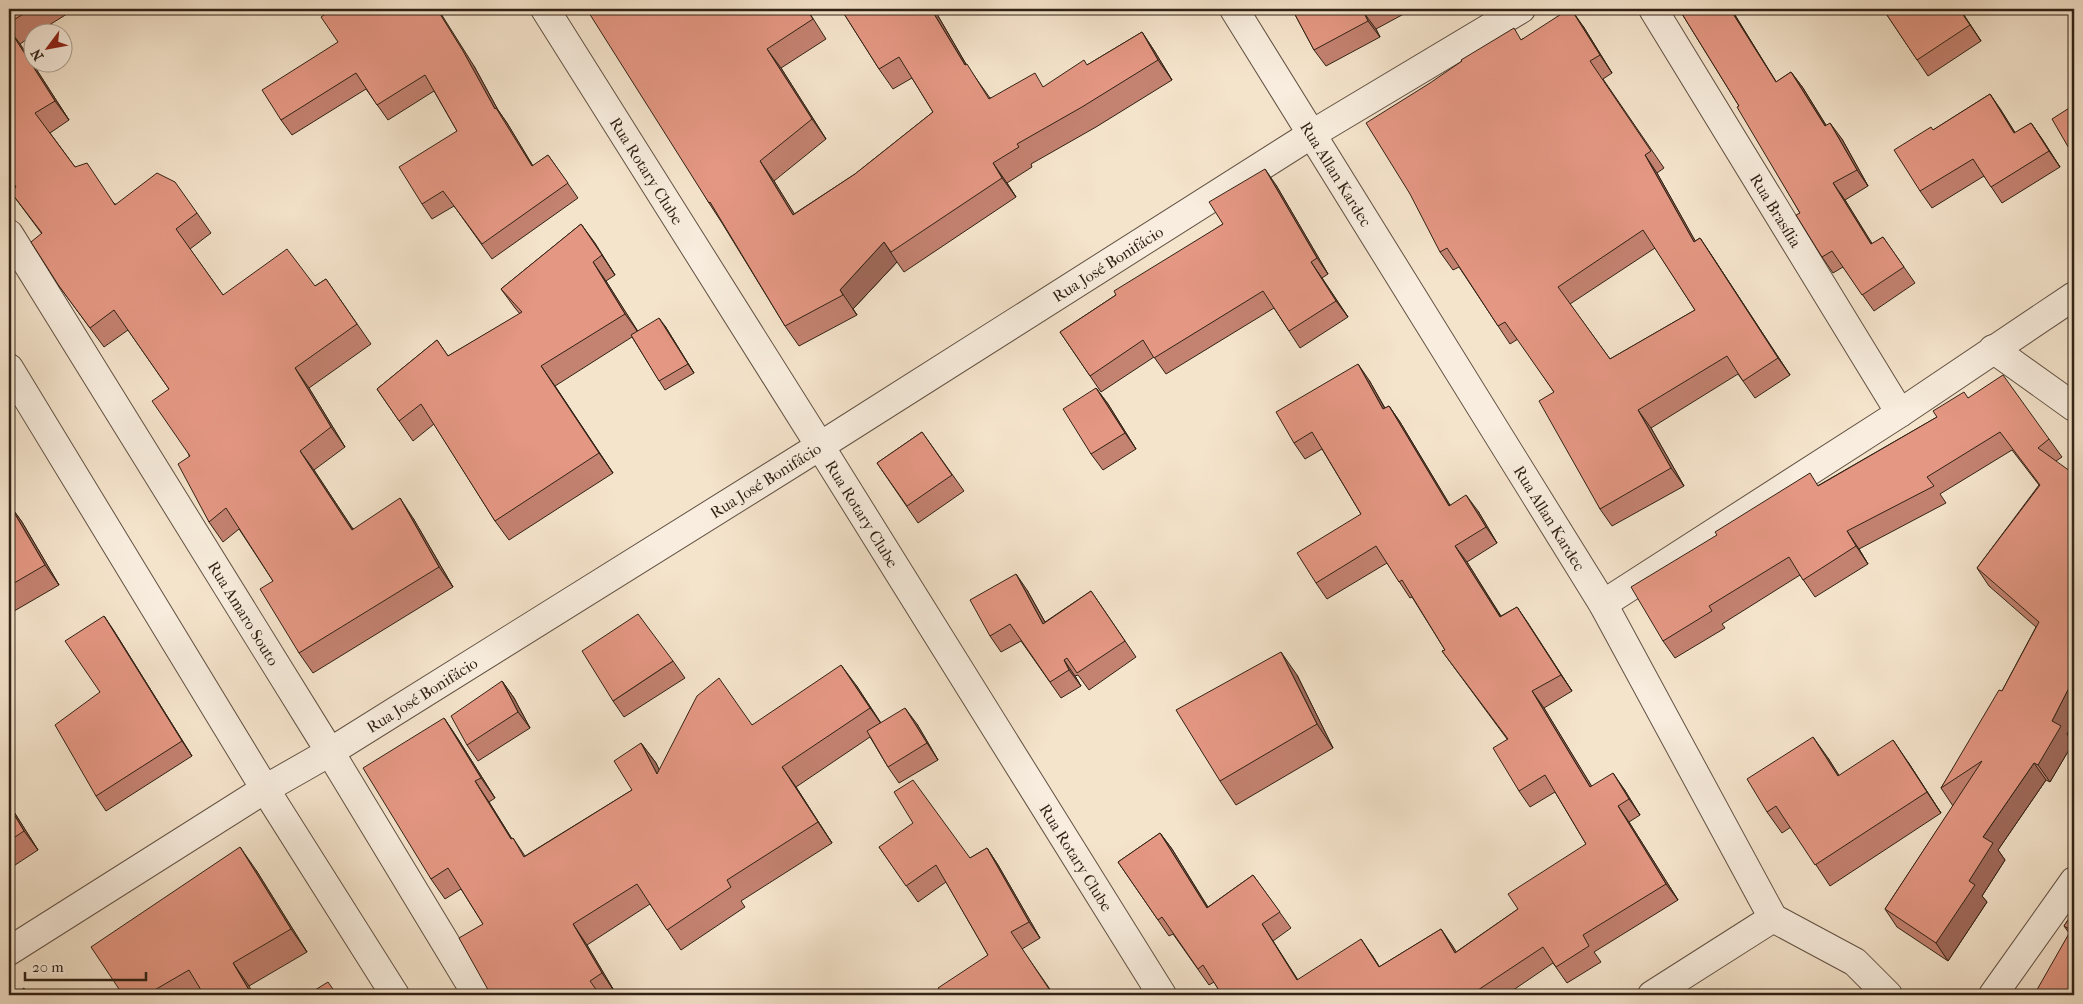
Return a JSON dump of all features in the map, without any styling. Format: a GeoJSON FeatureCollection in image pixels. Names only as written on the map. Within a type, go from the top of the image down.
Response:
{"type":"FeatureCollection","features":[{"type":"Feature","properties":{"kind":"street","name":"Rua Rotary Clube"},"geometry":{"type":"LineString","coordinates":[[544,9],[820,446],[1162,995]]}},
{"type":"Feature","properties":{"kind":"street","name":"Rua Allan Kardec"},"geometry":{"type":"LineString","coordinates":[[1234,9],[1603,604],[1773,918]]}},
{"type":"Feature","properties":{"kind":"street","name":"Rua José Bonifácio"},"geometry":{"type":"LineString","coordinates":[[9,951],[265,789],[330,752],[820,446],[1312,134],[1521,9]]}},
{"type":"Feature","properties":{"kind":"street","name":"Rua Brasília"},"geometry":{"type":"LineString","coordinates":[[1653,9],[1900,413]]}},
{"type":"Feature","properties":{"kind":"street","name":"Rua Amaro Souto"},"geometry":{"type":"LineString","coordinates":[[9,234],[330,752],[476,995]]}},
{"type":"Feature","properties":{"kind":"street"},"geometry":{"type":"LineString","coordinates":[[1603,604],[1900,413],[2074,296]]}},
{"type":"Feature","properties":{"kind":"street"},"geometry":{"type":"LineString","coordinates":[[1993,349],[2074,408]]}},
{"type":"Feature","properties":{"kind":"street"},"geometry":{"type":"LineString","coordinates":[[9,368],[265,789],[396,995]]}},
{"type":"Feature","properties":{"kind":"street"},"geometry":{"type":"LineString","coordinates":[[1993,995],[2074,881]]}},
{"type":"Feature","properties":{"kind":"street"},"geometry":{"type":"LineString","coordinates":[[1652,995],[1773,918],[1855,962],[1888,995]]}},
{"type":"Feature","properties":{"kind":"building"},"geometry":{"type":"Polygon","coordinates":[[[9,9],[31,9],[9,23],[9,9]]]}},
{"type":"Feature","properties":{"kind":"building"},"geometry":{"type":"Polygon","coordinates":[[[333,9],[437,9],[495,109],[532,166],[548,155],[568,183],[482,244],[443,191],[422,204],[399,167],[457,131],[425,75],[377,105],[356,73],[281,120],[262,90],[338,42],[321,17],[333,9]]]}},
{"type":"Feature","properties":{"kind":"building"},"geometry":{"type":"Polygon","coordinates":[[[596,9],[806,9],[813,19],[767,49],[812,119],[760,161],[793,215],[855,174],[933,112],[899,57],[879,69],[841,9],[931,9],[965,65],[967,64],[989,99],[1035,73],[1043,87],[1084,60],[1087,65],[1142,32],[1158,60],[1017,144],[1019,147],[993,163],[1002,178],[891,252],[884,242],[840,290],[843,295],[785,326],[710,202],[589,13],[596,9]]]}},
{"type":"Feature","properties":{"kind":"building"},"geometry":{"type":"Polygon","coordinates":[[[1292,9],[1372,9],[1364,13],[1368,21],[1314,50],[1292,9]]]}},
{"type":"Feature","properties":{"kind":"building"},"geometry":{"type":"Polygon","coordinates":[[[1571,9],[1600,55],[1590,61],[1651,151],[1645,155],[1694,242],[1700,238],[1778,358],[1743,381],[1727,356],[1638,410],[1671,468],[1600,509],[1539,401],[1554,392],[1505,322],[1498,326],[1447,248],[1440,252],[1410,194],[1366,123],[1430,83],[1461,60],[1514,28],[1521,40],[1571,9]],[[1643,230],[1558,287],[1610,359],[1695,310],[1643,230]]]}},
{"type":"Feature","properties":{"kind":"building"},"geometry":{"type":"Polygon","coordinates":[[[1679,9],[1730,9],[1776,82],[1791,72],[1825,126],[1830,123],[1857,170],[1833,183],[1871,244],[1883,237],[1904,267],[1862,295],[1832,251],[1822,257],[1796,215],[1800,213],[1737,107],[1739,106],[1679,9]]]}},
{"type":"Feature","properties":{"kind":"building"},"geometry":{"type":"Polygon","coordinates":[[[1883,9],[1959,9],[1970,25],[1917,60],[1883,9]]]}},
{"type":"Feature","properties":{"kind":"building"},"geometry":{"type":"Polygon","coordinates":[[[9,29],[22,49],[22,72],[36,72],[55,101],[35,113],[75,167],[87,163],[115,205],[157,173],[175,182],[197,213],[176,229],[223,295],[287,249],[315,286],[326,279],[357,324],[295,368],[331,427],[300,451],[352,530],[400,498],[439,567],[299,653],[260,589],[273,581],[226,508],[209,522],[178,464],[190,456],[152,401],[169,389],[114,310],[90,328],[59,286],[31,242],[42,233],[10,191],[16,187],[9,176],[9,29]]]}},
{"type":"Feature","properties":{"kind":"building"},"geometry":{"type":"Polygon","coordinates":[[[1990,94],[2014,133],[2031,123],[2049,151],[1991,187],[1973,159],[1920,191],[1894,150],[1931,127],[1933,130],[1990,94]]]}},
{"type":"Feature","properties":{"kind":"building"},"geometry":{"type":"Polygon","coordinates":[[[2074,105],[2074,157],[2052,119],[2074,105]]]}},
{"type":"Feature","properties":{"kind":"building"},"geometry":{"type":"Polygon","coordinates":[[[1265,169],[1317,258],[1311,262],[1336,301],[1289,331],[1263,291],[1154,358],[1143,340],[1090,376],[1060,332],[1116,295],[1114,291],[1223,224],[1209,202],[1265,169]]]}},
{"type":"Feature","properties":{"kind":"building"},"geometry":{"type":"Polygon","coordinates":[[[581,224],[602,255],[593,262],[625,314],[541,366],[599,453],[495,521],[421,404],[399,421],[377,389],[437,340],[448,356],[522,312],[501,289],[581,224]]]}},
{"type":"Feature","properties":{"kind":"building"},"geometry":{"type":"Polygon","coordinates":[[[659,318],[688,364],[659,381],[631,335],[659,318]]]}},
{"type":"Feature","properties":{"kind":"building"},"geometry":{"type":"Polygon","coordinates":[[[1358,364],[1383,409],[1389,406],[1449,506],[1466,495],[1486,527],[1455,546],[1500,617],[1517,607],[1561,675],[1532,691],[1590,787],[1613,773],[1629,799],[1618,806],[1666,884],[1583,935],[1589,946],[1556,967],[1543,947],[1478,990],[1481,995],[1222,995],[1203,965],[1198,969],[1162,917],[1158,920],[1118,862],[1160,833],[1207,908],[1253,875],[1280,912],[1262,924],[1297,980],[1361,939],[1379,967],[1441,929],[1455,953],[1518,909],[1508,894],[1586,844],[1545,775],[1519,791],[1493,748],[1508,739],[1442,651],[1445,650],[1402,580],[1399,582],[1376,546],[1316,583],[1297,553],[1361,514],[1312,432],[1294,443],[1276,412],[1358,364]]]}},
{"type":"Feature","properties":{"kind":"building"},"geometry":{"type":"Polygon","coordinates":[[[2003,375],[2049,439],[2038,448],[2074,474],[2074,678],[2052,721],[2061,726],[2038,765],[2034,763],[1983,837],[1993,843],[1969,881],[1975,885],[1936,943],[1885,909],[1982,761],[1941,788],[1999,690],[2002,691],[2039,622],[1977,568],[2040,485],[2000,432],[1927,477],[1934,486],[1847,531],[1856,546],[1803,580],[1789,557],[1709,606],[1712,611],[1663,641],[1631,587],[1717,535],[1715,532],[1810,473],[1818,486],[1937,417],[1933,411],[1964,392],[1968,398],[2003,375]]]}},
{"type":"Feature","properties":{"kind":"building"},"geometry":{"type":"Polygon","coordinates":[[[1096,388],[1125,433],[1091,454],[1063,409],[1096,388]]]}},
{"type":"Feature","properties":{"kind":"building"},"geometry":{"type":"Polygon","coordinates":[[[922,432],[952,475],[907,506],[877,463],[922,432]]]}},
{"type":"Feature","properties":{"kind":"building"},"geometry":{"type":"Polygon","coordinates":[[[9,504],[45,565],[9,586],[9,504]]]}},
{"type":"Feature","properties":{"kind":"building"},"geometry":{"type":"Polygon","coordinates":[[[1016,574],[1043,624],[1091,591],[1125,641],[1077,673],[1067,658],[1064,660],[1069,670],[1050,682],[1010,624],[990,636],[970,600],[1016,574]]]}},
{"type":"Feature","properties":{"kind":"building"},"geometry":{"type":"Polygon","coordinates":[[[638,614],[673,661],[613,701],[582,651],[638,614]]]}},
{"type":"Feature","properties":{"kind":"building"},"geometry":{"type":"Polygon","coordinates":[[[104,616],[182,741],[96,796],[55,725],[100,692],[65,641],[104,616]]]}},
{"type":"Feature","properties":{"kind":"building"},"geometry":{"type":"Polygon","coordinates":[[[1281,652],[1317,724],[1220,781],[1176,710],[1281,652]]]}},
{"type":"Feature","properties":{"kind":"building"},"geometry":{"type":"Polygon","coordinates":[[[841,665],[870,708],[782,767],[818,822],[727,880],[731,887],[667,930],[637,884],[573,924],[602,973],[590,981],[600,995],[491,995],[459,938],[483,924],[448,868],[431,879],[363,768],[444,718],[481,778],[475,781],[524,857],[632,790],[614,761],[641,743],[657,774],[697,696],[719,678],[752,725],[841,665]]]}},
{"type":"Feature","properties":{"kind":"building"},"geometry":{"type":"Polygon","coordinates":[[[502,681],[518,712],[467,745],[451,716],[502,681]]]}},
{"type":"Feature","properties":{"kind":"building"},"geometry":{"type":"Polygon","coordinates":[[[905,708],[927,743],[888,767],[867,731],[905,708]]]}},
{"type":"Feature","properties":{"kind":"building"},"geometry":{"type":"Polygon","coordinates":[[[1813,737],[1838,776],[1893,740],[1927,792],[1815,865],[1776,806],[1767,812],[1747,779],[1813,737]]]}},
{"type":"Feature","properties":{"kind":"building"},"geometry":{"type":"Polygon","coordinates":[[[913,780],[970,858],[987,848],[1029,922],[1011,932],[1053,995],[943,995],[938,988],[988,955],[936,865],[906,886],[879,847],[913,823],[894,792],[913,780]]]}},
{"type":"Feature","properties":{"kind":"building"},"geometry":{"type":"Polygon","coordinates":[[[9,806],[24,831],[9,841],[9,806]]]}},
{"type":"Feature","properties":{"kind":"building"},"geometry":{"type":"Polygon","coordinates":[[[240,847],[291,929],[233,963],[252,995],[204,995],[189,970],[146,995],[123,995],[91,947],[240,847]]]}},
{"type":"Feature","properties":{"kind":"building"},"geometry":{"type":"Polygon","coordinates":[[[2074,911],[2074,995],[2034,995],[2071,930],[2064,926],[2074,911]]]}},
{"type":"Feature","properties":{"kind":"building"},"geometry":{"type":"Polygon","coordinates":[[[328,982],[337,995],[307,995],[328,982]]]}},
{"type":"Feature","properties":{"kind":"building"},"geometry":{"type":"Polygon","coordinates":[[[24,988],[28,995],[13,995],[24,988]]]}},
{"type":"Feature","properties":{"kind":"building"},"geometry":{"type":"Polygon","coordinates":[[[1727,989],[1735,995],[1722,995],[1727,989]]]}}]}
